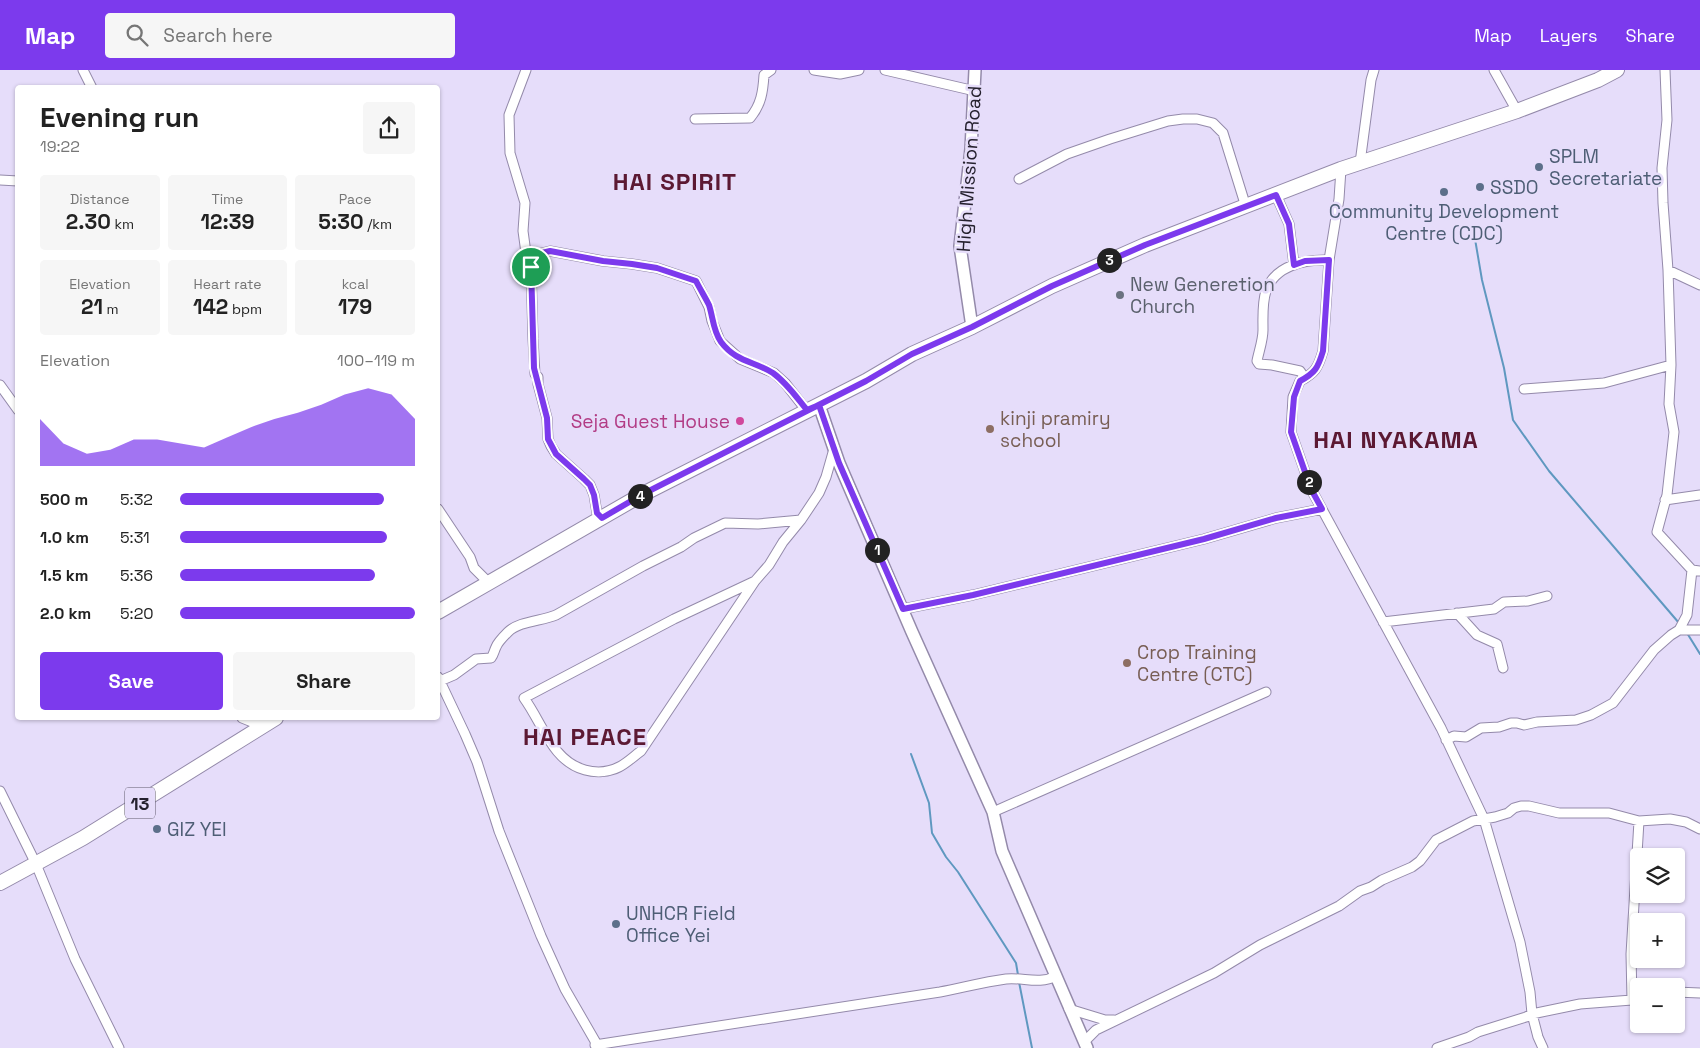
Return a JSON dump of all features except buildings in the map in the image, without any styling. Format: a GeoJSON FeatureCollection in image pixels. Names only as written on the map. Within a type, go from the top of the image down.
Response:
{"type":"FeatureCollection","features":[{"type":"Feature","properties":{"kind":"main road"},"geometry":{"type":"LineString","coordinates":[[440,611],[643,494],[866,381],[912,354],[972,327],[1116,256],[1360,162],[1517,111],[1597,75],[1617,70]]}},
{"type":"Feature","properties":{"kind":"main road","name":"13"},"geometry":{"type":"LineString","coordinates":[[0,883],[83,838],[272,720]]}},
{"type":"Feature","properties":{"kind":"street"},"geometry":{"type":"LineString","coordinates":[[83,70],[90,85]]}},
{"type":"Feature","properties":{"kind":"street"},"geometry":{"type":"LineString","coordinates":[[526,70],[509,115],[510,152],[525,203],[523,231],[526,253],[531,267],[534,368],[547,418],[548,439],[556,454],[590,485],[597,513],[602,518]]}},
{"type":"Feature","properties":{"kind":"street"},"geometry":{"type":"LineString","coordinates":[[695,119],[750,118],[757,109],[764,91],[764,75],[771,70]]}},
{"type":"Feature","properties":{"kind":"street"},"geometry":{"type":"LineString","coordinates":[[814,70],[840,74],[859,70]]}},
{"type":"Feature","properties":{"kind":"street"},"geometry":{"type":"LineString","coordinates":[[885,70],[975,91]]}},
{"type":"Feature","properties":{"kind":"street","name":"High Mission Road"},"geometry":{"type":"LineString","coordinates":[[972,327],[960,246],[972,149],[975,70]]}},
{"type":"Feature","properties":{"kind":"street"},"geometry":{"type":"LineString","coordinates":[[1360,162],[1374,70]]}},
{"type":"Feature","properties":{"kind":"street"},"geometry":{"type":"LineString","coordinates":[[1494,70],[1517,111]]}},
{"type":"Feature","properties":{"kind":"street"},"geometry":{"type":"LineString","coordinates":[[1665,70],[1667,120],[1662,168],[1671,365],[1669,404],[1674,432],[1673,453],[1657,532],[1696,571],[1687,615],[1679,630]]}},
{"type":"Feature","properties":{"kind":"street"},"geometry":{"type":"LineString","coordinates":[[1019,179],[1067,154],[1110,139],[1168,121],[1197,119],[1213,123],[1222,133],[1246,207]]}},
{"type":"Feature","properties":{"kind":"street"},"geometry":{"type":"LineString","coordinates":[[1341,169],[1340,198],[1329,260],[1323,351],[1319,364],[1312,375],[1300,381],[1294,397],[1291,432],[1311,489],[1446,740],[1484,819],[1520,942],[1530,992],[1532,1014],[1543,1048]]}},
{"type":"Feature","properties":{"kind":"street"},"geometry":{"type":"LineString","coordinates":[[0,180],[15,181]]}},
{"type":"Feature","properties":{"kind":"street"},"geometry":{"type":"LineString","coordinates":[[1276,195],[1289,224],[1294,265]]}},
{"type":"Feature","properties":{"kind":"street"},"geometry":{"type":"LineString","coordinates":[[531,267],[538,254],[550,251],[603,261],[657,268],[696,281],[710,307],[712,321],[720,341],[740,359],[774,373],[813,408],[834,449],[993,812],[1002,851],[1085,1045],[1096,1030],[1214,973],[1260,945],[1335,908],[1360,890],[1371,887],[1412,867],[1420,861],[1436,840],[1473,821],[1508,813],[1514,808],[1521,806],[1529,806],[1543,808],[1552,813],[1609,813],[1639,821],[1670,819],[1686,822],[1700,830]]}},
{"type":"Feature","properties":{"kind":"street"},"geometry":{"type":"LineString","coordinates":[[1306,378],[1300,371],[1259,364],[1257,361],[1263,331],[1262,318],[1266,292],[1276,276],[1294,265],[1305,261],[1329,260]]}},
{"type":"Feature","properties":{"kind":"street"},"geometry":{"type":"LineString","coordinates":[[1668,270],[1700,285]]}},
{"type":"Feature","properties":{"kind":"street"},"geometry":{"type":"LineString","coordinates":[[1524,389],[1604,383],[1671,365]]}},
{"type":"Feature","properties":{"kind":"street"},"geometry":{"type":"LineString","coordinates":[[0,385],[15,406]]}},
{"type":"Feature","properties":{"kind":"street"},"geometry":{"type":"LineString","coordinates":[[755,581],[640,636],[524,698],[556,751],[566,761],[579,768],[595,772],[618,767],[641,751],[755,581],[769,565],[783,542],[819,493],[826,478],[834,449]]}},
{"type":"Feature","properties":{"kind":"street"},"geometry":{"type":"LineString","coordinates":[[1665,500],[1700,495]]}},
{"type":"Feature","properties":{"kind":"street"},"geometry":{"type":"LineString","coordinates":[[903,609],[973,595],[1204,539],[1276,518],[1322,509]]}},
{"type":"Feature","properties":{"kind":"street"},"geometry":{"type":"LineString","coordinates":[[440,513],[470,557],[474,568],[489,583]]}},
{"type":"Feature","properties":{"kind":"street"},"geometry":{"type":"LineString","coordinates":[[440,678],[454,675],[476,659],[490,658],[494,654],[495,648],[509,631],[515,627],[532,621],[543,621],[556,615],[681,547],[694,538],[725,523],[758,524],[801,520]]}},
{"type":"Feature","properties":{"kind":"street"},"geometry":{"type":"LineString","coordinates":[[1383,622],[1494,609],[1504,602],[1528,601],[1547,596]]}},
{"type":"Feature","properties":{"kind":"street"},"geometry":{"type":"LineString","coordinates":[[1457,613],[1477,635],[1497,644],[1503,668]]}},
{"type":"Feature","properties":{"kind":"street"},"geometry":{"type":"LineString","coordinates":[[1446,740],[1454,736],[1466,737],[1482,728],[1499,727],[1511,723],[1524,725],[1537,722],[1576,720],[1591,715],[1612,703],[1654,650],[1671,634],[1679,630],[1700,630]]}},
{"type":"Feature","properties":{"kind":"street"},"geometry":{"type":"LineString","coordinates":[[440,683],[468,741],[499,831],[541,936],[565,988],[596,1046],[940,992],[982,983],[1009,979],[1027,981],[1048,980],[1056,976]]}},
{"type":"Feature","properties":{"kind":"street"},"geometry":{"type":"LineString","coordinates":[[993,812],[1266,692]]}},
{"type":"Feature","properties":{"kind":"street"},"geometry":{"type":"LineString","coordinates":[[247,720],[262,726]]}},
{"type":"Feature","properties":{"kind":"street"},"geometry":{"type":"LineString","coordinates":[[0,791],[36,864],[75,959],[119,1048]]}},
{"type":"Feature","properties":{"kind":"street"},"geometry":{"type":"LineString","coordinates":[[1633,978],[1631,954],[1639,821]]}},
{"type":"Feature","properties":{"kind":"street"},"geometry":{"type":"LineString","coordinates":[[1685,992],[1700,993]]}},
{"type":"Feature","properties":{"kind":"street"},"geometry":{"type":"LineString","coordinates":[[1438,1048],[1532,1014],[1580,1004],[1630,999]]}},
{"type":"Feature","properties":{"kind":"street"},"geometry":{"type":"LineString","coordinates":[[1069,1009],[1105,1020],[1118,1020]]}},
{"type":"Feature","properties":{"kind":"waterway"},"geometry":{"type":"LineString","coordinates":[[1475,239],[1482,280],[1504,368],[1513,420],[1549,471],[1679,623]]}},
{"type":"Feature","properties":{"kind":"waterway"},"geometry":{"type":"LineString","coordinates":[[1687,633],[1700,654]]}},
{"type":"Feature","properties":{"kind":"waterway"},"geometry":{"type":"LineString","coordinates":[[911,754],[929,803],[932,833],[1016,963],[1018,975]]}},
{"type":"Feature","properties":{"kind":"waterway"},"geometry":{"type":"LineString","coordinates":[[1019,982],[1032,1048]]}},
{"type":"Feature","properties":{"kind":"place","name":"SPLM Secretariate"},"geometry":{"type":"Point","coordinates":[1539,167]}},
{"type":"Feature","properties":{"kind":"place","name":"SSDO"},"geometry":{"type":"Point","coordinates":[1480,187]}},
{"type":"Feature","properties":{"kind":"place","name":"Community Development Centre (CDC)"},"geometry":{"type":"Point","coordinates":[1444,192]}},
{"type":"Feature","properties":{"kind":"place","name":"New Generetion Church"},"geometry":{"type":"Point","coordinates":[1120,295]}},
{"type":"Feature","properties":{"kind":"place","name":"Seja Guest House"},"geometry":{"type":"Point","coordinates":[740,421]}},
{"type":"Feature","properties":{"kind":"place","name":"kinji pramiry school"},"geometry":{"type":"Point","coordinates":[990,429]}},
{"type":"Feature","properties":{"kind":"place","name":"Crop Training Centre (CTC)"},"geometry":{"type":"Point","coordinates":[1127,663]}},
{"type":"Feature","properties":{"kind":"place","name":"GIZ YEI"},"geometry":{"type":"Point","coordinates":[157,829]}},
{"type":"Feature","properties":{"kind":"place","name":"UNHCR Field Office Yei"},"geometry":{"type":"Point","coordinates":[616,924]}},
{"type":"Feature","properties":{"kind":"district","name":"HAI SPIRIT"},"geometry":{"type":"Point","coordinates":[675,181]}},
{"type":"Feature","properties":{"kind":"district","name":"HAI NYAKAMA"},"geometry":{"type":"Point","coordinates":[1396,439]}},
{"type":"Feature","properties":{"kind":"district","name":"HAI PEACE"},"geometry":{"type":"Point","coordinates":[585,736]}},
{"type":"Feature","properties":{"kind":"route"},"geometry":{"type":"LineString","coordinates":[[531,267],[534,368],[538,377],[538,384],[547,418],[548,439],[561,460],[590,485],[597,513],[602,518],[643,494],[807,410],[866,381],[912,354],[972,327],[1052,286],[1116,256],[1276,195],[1284,209],[1289,224],[1294,265],[1305,261],[1329,260],[1323,351],[1319,364],[1312,375],[1300,381],[1294,397],[1291,432],[1311,489],[1322,509],[1276,518],[1204,539],[973,595],[903,609],[839,463],[819,405],[807,410],[785,383],[774,373],[740,359],[728,350],[720,341],[712,321],[710,307],[696,281],[657,268],[603,261],[550,251],[538,254],[531,267]]}}]}
